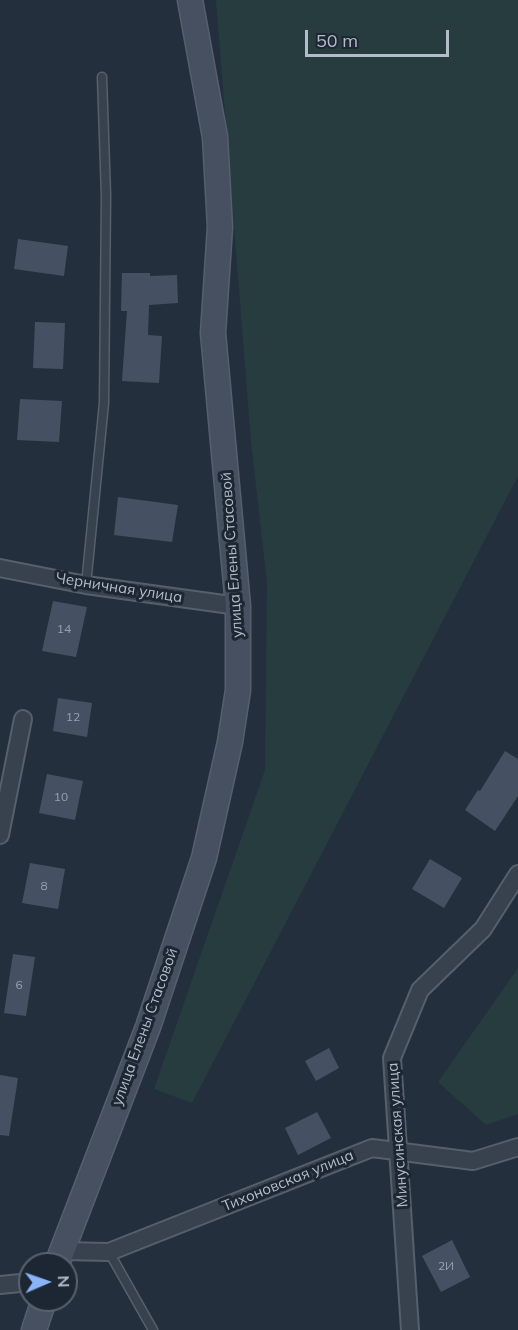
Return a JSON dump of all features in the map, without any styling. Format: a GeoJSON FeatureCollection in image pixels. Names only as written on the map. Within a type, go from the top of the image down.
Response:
{"type":"FeatureCollection","features":[{"type":"Feature","properties":{"kind":"main road","name":"улица Елены Стасовой"},"geometry":{"type":"LineString","coordinates":[[62,1252],[147,1027],[204,858],[230,742],[238,690],[238,606],[213,333],[220,227],[215,137],[190,0]]}},
{"type":"Feature","properties":{"kind":"main road"},"geometry":{"type":"LineString","coordinates":[[34,1330],[40,1312]]}},
{"type":"Feature","properties":{"kind":"street","name":"Черничная улица"},"geometry":{"type":"LineString","coordinates":[[0,568],[86,585],[238,606]]}},
{"type":"Feature","properties":{"kind":"street"},"geometry":{"type":"LineString","coordinates":[[0,835],[22,718]]}},
{"type":"Feature","properties":{"kind":"street","name":"Минусинская улица"},"geometry":{"type":"LineString","coordinates":[[410,1330],[392,1058],[420,990],[483,929],[518,874]]}},
{"type":"Feature","properties":{"kind":"street","name":"Тихоновская улица"},"geometry":{"type":"LineString","coordinates":[[78,1256],[109,1252],[372,1148],[473,1161],[518,1147]]}},
{"type":"Feature","properties":{"kind":"street"},"geometry":{"type":"LineString","coordinates":[[0,1285],[18,1283]]}},
{"type":"Feature","properties":{"kind":"lane"},"geometry":{"type":"LineString","coordinates":[[86,585],[104,403],[106,196],[102,77]]}},
{"type":"Feature","properties":{"kind":"lane"},"geometry":{"type":"LineString","coordinates":[[109,1252],[153,1330]]}},
{"type":"Feature","properties":{"kind":"green space"},"geometry":{"type":"Polygon","coordinates":[[[216,0],[518,0],[518,476],[192,1103],[154,1089],[265,770],[267,583],[251,441],[216,0]]]}},
{"type":"Feature","properties":{"kind":"green space"},"geometry":{"type":"Polygon","coordinates":[[[518,968],[518,1114],[486,1125],[438,1082],[518,968]]]}},
{"type":"Feature","properties":{"kind":"building"},"geometry":{"type":"Polygon","coordinates":[[[18,239],[68,246],[64,276],[14,269],[18,239]]]}},
{"type":"Feature","properties":{"kind":"building"},"geometry":{"type":"Polygon","coordinates":[[[122,273],[150,273],[150,276],[177,275],[178,303],[149,305],[148,335],[162,336],[159,383],[122,381],[127,311],[121,311],[122,273]]]}},
{"type":"Feature","properties":{"kind":"building"},"geometry":{"type":"Polygon","coordinates":[[[35,322],[65,323],[63,369],[33,368],[35,322]]]}},
{"type":"Feature","properties":{"kind":"building"},"geometry":{"type":"Polygon","coordinates":[[[20,399],[62,401],[59,442],[17,440],[20,399]]]}},
{"type":"Feature","properties":{"kind":"building"},"geometry":{"type":"Polygon","coordinates":[[[118,497],[178,505],[172,542],[114,535],[118,497]]]}},
{"type":"Feature","properties":{"kind":"building"},"geometry":{"type":"Polygon","coordinates":[[[53,601],[87,607],[76,657],[42,651],[53,601]]]}},
{"type":"Feature","properties":{"kind":"building"},"geometry":{"type":"Polygon","coordinates":[[[58,698],[92,703],[87,737],[53,731],[58,698]]]}},
{"type":"Feature","properties":{"kind":"building"},"geometry":{"type":"Polygon","coordinates":[[[505,751],[518,759],[518,796],[495,831],[465,810],[505,751]]]}},
{"type":"Feature","properties":{"kind":"building"},"geometry":{"type":"Polygon","coordinates":[[[47,774],[83,781],[75,820],[39,813],[47,774]]]}},
{"type":"Feature","properties":{"kind":"building"},"geometry":{"type":"Polygon","coordinates":[[[430,859],[462,878],[444,908],[412,889],[430,859]]]}},
{"type":"Feature","properties":{"kind":"building"},"geometry":{"type":"Polygon","coordinates":[[[30,863],[65,869],[58,909],[22,903],[30,863]]]}},
{"type":"Feature","properties":{"kind":"building"},"geometry":{"type":"Polygon","coordinates":[[[13,954],[35,957],[26,1016],[4,1013],[13,954]]]}},
{"type":"Feature","properties":{"kind":"building"},"geometry":{"type":"Polygon","coordinates":[[[329,1048],[339,1068],[316,1081],[305,1061],[329,1048]]]}},
{"type":"Feature","properties":{"kind":"building"},"geometry":{"type":"Polygon","coordinates":[[[0,1075],[18,1078],[9,1136],[0,1135],[0,1075]]]}},
{"type":"Feature","properties":{"kind":"building"},"geometry":{"type":"Polygon","coordinates":[[[317,1112],[331,1138],[298,1155],[285,1128],[317,1112]]]}},
{"type":"Feature","properties":{"kind":"building"},"geometry":{"type":"Polygon","coordinates":[[[452,1240],[470,1277],[441,1292],[422,1256],[452,1240]]]}}]}
